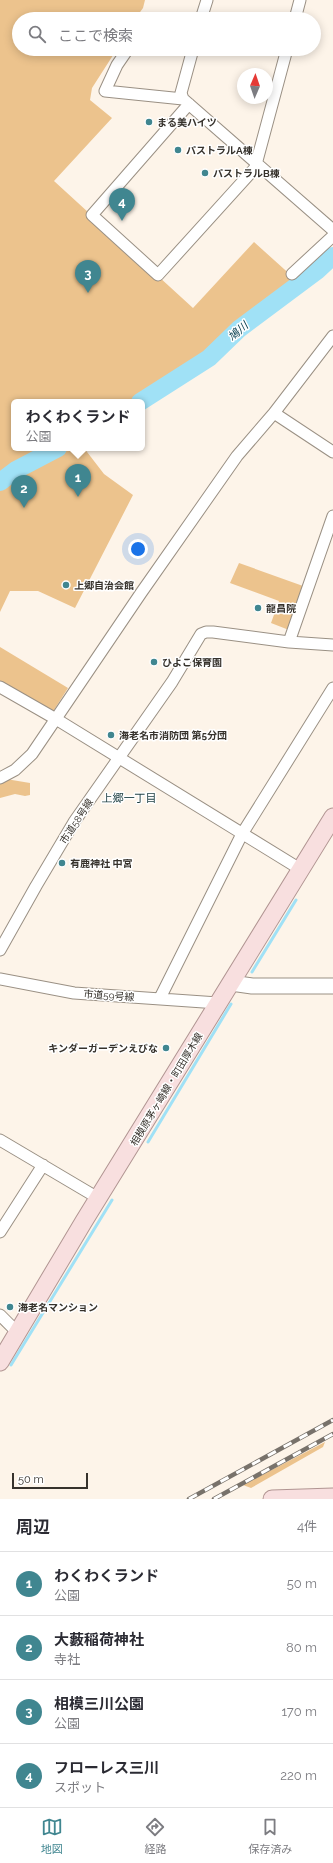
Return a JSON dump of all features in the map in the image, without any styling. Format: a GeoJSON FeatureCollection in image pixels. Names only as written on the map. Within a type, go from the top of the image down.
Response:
{"type":"FeatureCollection","features":[{"type":"Feature","properties":{"kind":"main road","name":"相模原茅ヶ崎線・町田厚木線"},"geometry":{"type":"LineString","coordinates":[[0,1362],[98,1198],[300,868],[333,817]]}},
{"type":"Feature","properties":{"kind":"main road"},"geometry":{"type":"LineString","coordinates":[[272,1499],[333,1497]]}},
{"type":"Feature","properties":{"kind":"street"},"geometry":{"type":"LineString","coordinates":[[204,12],[207,0]]}},
{"type":"Feature","properties":{"kind":"street"},"geometry":{"type":"LineString","coordinates":[[297,12],[300,0]]}},
{"type":"Feature","properties":{"kind":"street"},"geometry":{"type":"LineString","coordinates":[[123,56],[105,91],[186,102]]}},
{"type":"Feature","properties":{"kind":"street"},"geometry":{"type":"LineString","coordinates":[[191,56],[181,93],[186,102],[332,229],[292,274]]}},
{"type":"Feature","properties":{"kind":"street"},"geometry":{"type":"LineString","coordinates":[[186,102],[92,215],[158,275],[255,168],[285,56]]}},
{"type":"Feature","properties":{"kind":"street"},"geometry":{"type":"LineString","coordinates":[[0,778],[15,770],[24,762],[56,719],[141,593],[237,456],[274,413],[333,336]]}},
{"type":"Feature","properties":{"kind":"street"},"geometry":{"type":"LineString","coordinates":[[274,413],[333,452]]}},
{"type":"Feature","properties":{"kind":"street"},"geometry":{"type":"LineString","coordinates":[[289,642],[333,516]]}},
{"type":"Feature","properties":{"kind":"street","name":"市道58号線"},"geometry":{"type":"LineString","coordinates":[[0,950],[74,822],[172,682],[201,634],[213,632],[289,642],[333,645]]}},
{"type":"Feature","properties":{"kind":"street"},"geometry":{"type":"LineString","coordinates":[[0,687],[119,757],[242,834],[300,868]]}},
{"type":"Feature","properties":{"kind":"street"},"geometry":{"type":"LineString","coordinates":[[160,998],[242,834],[333,688]]}},
{"type":"Feature","properties":{"kind":"street","name":"市道59号線"},"geometry":{"type":"LineString","coordinates":[[0,979],[74,993],[218,1003]]}},
{"type":"Feature","properties":{"kind":"street"},"geometry":{"type":"LineString","coordinates":[[231,983],[252,986],[333,986]]}},
{"type":"Feature","properties":{"kind":"street"},"geometry":{"type":"LineString","coordinates":[[0,1140],[98,1198]]}},
{"type":"Feature","properties":{"kind":"street"},"geometry":{"type":"LineString","coordinates":[[0,1232],[43,1165]]}},
{"type":"Feature","properties":{"kind":"street"},"geometry":{"type":"LineString","coordinates":[[0,1315],[17,1332]]}},
{"type":"Feature","properties":{"kind":"shaded area"},"geometry":{"type":"Polygon","coordinates":[[[0,0],[145,0],[140,12],[12,12],[12,56],[113,56],[92,88],[90,100],[112,118],[54,181],[193,308],[254,242],[294,278],[202,355],[136,399],[11,399],[11,451],[86,451],[104,474],[133,495],[75,608],[38,591],[10,591],[0,612],[0,0]]]}},
{"type":"Feature","properties":{"kind":"shaded area"},"geometry":{"type":"Polygon","coordinates":[[[239,563],[303,586],[289,630],[271,623],[279,601],[230,583],[239,563]]]}},
{"type":"Feature","properties":{"kind":"shaded area"},"geometry":{"type":"Polygon","coordinates":[[[0,647],[68,688],[47,721],[0,693],[0,647]]]}},
{"type":"Feature","properties":{"kind":"shaded area"},"geometry":{"type":"Polygon","coordinates":[[[0,772],[6,779],[30,783],[30,795],[25,796],[15,794],[0,798],[0,772]]]}},
{"type":"Feature","properties":{"kind":"shaded area"},"geometry":{"type":"Polygon","coordinates":[[[325,1442],[323,1447],[251,1488],[243,1485],[325,1442]]]}},
{"type":"Feature","properties":{"kind":"waterway","name":"鳩川"},"geometry":{"type":"LineString","coordinates":[[145,399],[209,358],[239,329],[318,270],[333,256]]}},
{"type":"Feature","properties":{"kind":"waterway","name":"鳩川"},"geometry":{"type":"LineString","coordinates":[[0,482],[16,470],[52,451]]}},
{"type":"Feature","properties":{"kind":"waterway"},"geometry":{"type":"LineString","coordinates":[[252,972],[296,900]]}},
{"type":"Feature","properties":{"kind":"waterway"},"geometry":{"type":"LineString","coordinates":[[148,1142],[231,1004]]}},
{"type":"Feature","properties":{"kind":"waterway"},"geometry":{"type":"LineString","coordinates":[[11,1365],[112,1200]]}},
{"type":"Feature","properties":{"kind":"railway"},"geometry":{"type":"LineString","coordinates":[[189,1499],[333,1420]]}},
{"type":"Feature","properties":{"kind":"railway"},"geometry":{"type":"LineString","coordinates":[[214,1499],[333,1434]]}},
{"type":"Feature","properties":{"kind":"place","name":"まる美ハイツ"},"geometry":{"type":"Point","coordinates":[149,122]}},
{"type":"Feature","properties":{"kind":"place","name":"パストラルA棟"},"geometry":{"type":"Point","coordinates":[178,150]}},
{"type":"Feature","properties":{"kind":"place","name":"パストラルB棟"},"geometry":{"type":"Point","coordinates":[205,173]}},
{"type":"Feature","properties":{"kind":"place","name":"フローレス三川"},"geometry":{"type":"Point","coordinates":[122,221]}},
{"type":"Feature","properties":{"kind":"place","name":"相模三川公園"},"geometry":{"type":"Point","coordinates":[88,293]}},
{"type":"Feature","properties":{"kind":"place","name":"わくわくランド"},"geometry":{"type":"Point","coordinates":[78,497]}},
{"type":"Feature","properties":{"kind":"place","name":"大藪稲荷神社"},"geometry":{"type":"Point","coordinates":[24,508]}},
{"type":"Feature","properties":{"kind":"place","name":"上郷自治会館"},"geometry":{"type":"Point","coordinates":[66,585]}},
{"type":"Feature","properties":{"kind":"place","name":"龍昌院"},"geometry":{"type":"Point","coordinates":[258,608]}},
{"type":"Feature","properties":{"kind":"place","name":"ひよこ保育園"},"geometry":{"type":"Point","coordinates":[154,662]}},
{"type":"Feature","properties":{"kind":"place","name":"海老名市消防団 第5分団"},"geometry":{"type":"Point","coordinates":[111,735]}},
{"type":"Feature","properties":{"kind":"place","name":"有鹿神社 中宮"},"geometry":{"type":"Point","coordinates":[62,863]}},
{"type":"Feature","properties":{"kind":"place","name":"キンダーガーデンえびな"},"geometry":{"type":"Point","coordinates":[166,1048]}},
{"type":"Feature","properties":{"kind":"place","name":"海老名マンション"},"geometry":{"type":"Point","coordinates":[10,1307]}},
{"type":"Feature","properties":{"kind":"district","name":"上郷一丁目"},"geometry":{"type":"Point","coordinates":[129,798]}}]}
